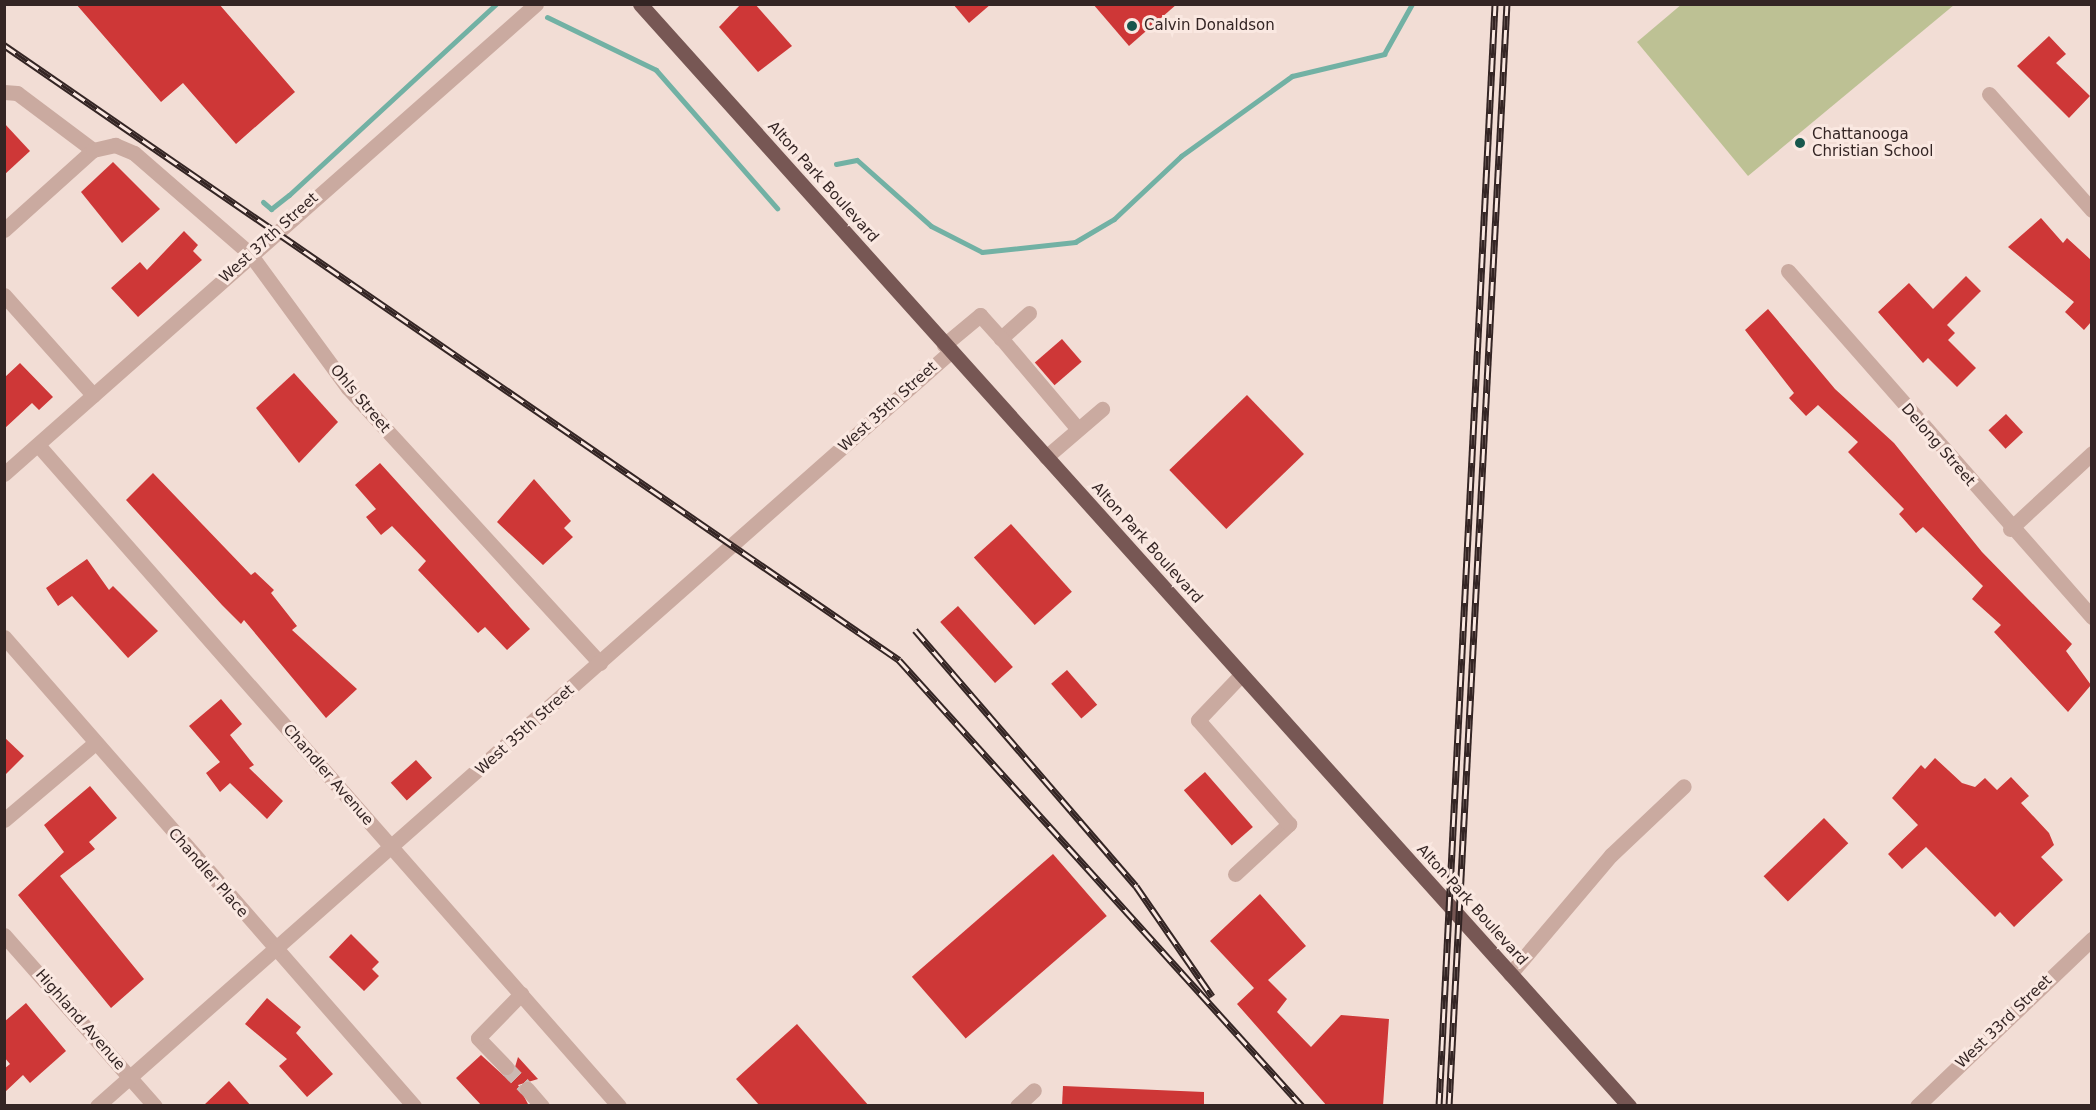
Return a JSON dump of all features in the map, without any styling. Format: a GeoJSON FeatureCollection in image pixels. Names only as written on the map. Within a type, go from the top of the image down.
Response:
{"type":"FeatureCollection","features":[{"type":"Feature","properties":{"kind":"main road","name":"Alton Park Boulevard"},"geometry":{"type":"LineString","coordinates":[[640,4],[1629,1106]]}},
{"type":"Feature","properties":{"kind":"street","name":"West 37th Street"},"geometry":{"type":"LineString","coordinates":[[4,474],[250,254],[536,4]]}},
{"type":"Feature","properties":{"kind":"street"},"geometry":{"type":"LineString","coordinates":[[4,92],[17,93],[93,150],[4,230]]}},
{"type":"Feature","properties":{"kind":"street"},"geometry":{"type":"LineString","coordinates":[[1989,94],[2091,210]]}},
{"type":"Feature","properties":{"kind":"street","name":"Ohls Street"},"geometry":{"type":"LineString","coordinates":[[93,150],[115,145],[149,164],[250,254],[348,388],[600,663]]}},
{"type":"Feature","properties":{"kind":"street","name":"Delong Street"},"geometry":{"type":"LineString","coordinates":[[1788,271],[2010,529],[2091,617]]}},
{"type":"Feature","properties":{"kind":"street"},"geometry":{"type":"LineString","coordinates":[[4,295],[93,395]]}},
{"type":"Feature","properties":{"kind":"street"},"geometry":{"type":"LineString","coordinates":[[1029,313],[1001,338],[1078,429]]}},
{"type":"Feature","properties":{"kind":"street","name":"West 35th Street"},"geometry":{"type":"LineString","coordinates":[[97,1106],[600,663],[947,348],[980,315],[1001,338]]}},
{"type":"Feature","properties":{"kind":"street"},"geometry":{"type":"LineString","coordinates":[[1046,457],[1102,409]]}},
{"type":"Feature","properties":{"kind":"street","name":"Chandler Avenue"},"geometry":{"type":"LineString","coordinates":[[38,445],[618,1105]]}},
{"type":"Feature","properties":{"kind":"street"},"geometry":{"type":"LineString","coordinates":[[2010,529],[2091,453]]}},
{"type":"Feature","properties":{"kind":"street","name":"Chandler Place"},"geometry":{"type":"LineString","coordinates":[[4,637],[94,744],[414,1106]]}},
{"type":"Feature","properties":{"kind":"street"},"geometry":{"type":"LineString","coordinates":[[1235,873],[1288,824],[1198,720],[1241,675]]}},
{"type":"Feature","properties":{"kind":"street"},"geometry":{"type":"LineString","coordinates":[[4,820],[94,744]]}},
{"type":"Feature","properties":{"kind":"street"},"geometry":{"type":"LineString","coordinates":[[1510,974],[1611,855],[1684,786]]}},
{"type":"Feature","properties":{"kind":"street","name":"Highland Avenue"},"geometry":{"type":"LineString","coordinates":[[4,935],[155,1106]]}},
{"type":"Feature","properties":{"kind":"street","name":"West 33rd Street"},"geometry":{"type":"LineString","coordinates":[[1917,1106],[2091,939]]}},
{"type":"Feature","properties":{"kind":"street"},"geometry":{"type":"LineString","coordinates":[[506,1067],[478,1038],[521,994]]}},
{"type":"Feature","properties":{"kind":"street"},"geometry":{"type":"LineString","coordinates":[[527,1089],[542,1106]]}},
{"type":"Feature","properties":{"kind":"street"},"geometry":{"type":"LineString","coordinates":[[1017,1106],[1034,1090]]}},
{"type":"Feature","properties":{"kind":"green space"},"geometry":{"type":"Polygon","coordinates":[[[1682,4],[1954,5],[1748,176],[1637,42],[1682,4]]]}},
{"type":"Feature","properties":{"kind":"building"},"geometry":{"type":"Polygon","coordinates":[[[76,4],[219,4],[295,92],[236,144],[183,83],[161,102],[76,4]]]}},
{"type":"Feature","properties":{"kind":"building"},"geometry":{"type":"Polygon","coordinates":[[[741,4],[755,4],[792,46],[758,72],[719,27],[741,4]]]}},
{"type":"Feature","properties":{"kind":"building"},"geometry":{"type":"Polygon","coordinates":[[[953,4],[991,4],[969,23],[953,4]]]}},
{"type":"Feature","properties":{"kind":"building","name":"Calvin Donaldson"},"geometry":{"type":"Polygon","coordinates":[[[1093,4],[1177,4],[1129,46],[1093,4]]]}},
{"type":"Feature","properties":{"kind":"building"},"geometry":{"type":"Polygon","coordinates":[[[2049,36],[2066,54],[2056,63],[2090,96],[2069,118],[2017,66],[2049,36]]]}},
{"type":"Feature","properties":{"kind":"building"},"geometry":{"type":"Polygon","coordinates":[[[4,123],[30,151],[4,175],[4,123]]]}},
{"type":"Feature","properties":{"kind":"building"},"geometry":{"type":"Polygon","coordinates":[[[113,162],[160,209],[122,243],[81,192],[113,162]]]}},
{"type":"Feature","properties":{"kind":"building"},"geometry":{"type":"Polygon","coordinates":[[[2041,218],[2063,243],[2067,238],[2091,260],[2091,322],[2084,330],[2065,312],[2074,302],[2008,247],[2041,218]]]}},
{"type":"Feature","properties":{"kind":"building"},"geometry":{"type":"Polygon","coordinates":[[[184,231],[198,245],[193,251],[202,260],[138,317],[111,288],[140,262],[147,270],[184,231]]]}},
{"type":"Feature","properties":{"kind":"building"},"geometry":{"type":"Polygon","coordinates":[[[1966,276],[1981,291],[1947,325],[1955,333],[1948,340],[1976,368],[1957,387],[1928,358],[1923,363],[1878,312],[1909,283],[1933,309],[1966,276]]]}},
{"type":"Feature","properties":{"kind":"building"},"geometry":{"type":"Polygon","coordinates":[[[1768,309],[1835,389],[1894,443],[1982,552],[2072,644],[2066,651],[2091,685],[2068,712],[1994,632],[2001,625],[1972,599],[1983,586],[1923,527],[1916,533],[1899,514],[1904,509],[1848,452],[1858,442],[1818,405],[1806,416],[1789,398],[1794,393],[1745,330],[1768,309]]]}},
{"type":"Feature","properties":{"kind":"building"},"geometry":{"type":"Polygon","coordinates":[[[1062,339],[1082,362],[1055,385],[1035,363],[1062,339]]]}},
{"type":"Feature","properties":{"kind":"building"},"geometry":{"type":"Polygon","coordinates":[[[20,363],[53,397],[39,410],[32,403],[4,429],[4,378],[20,363]]]}},
{"type":"Feature","properties":{"kind":"building"},"geometry":{"type":"Polygon","coordinates":[[[294,373],[338,422],[299,463],[256,408],[294,373]]]}},
{"type":"Feature","properties":{"kind":"building"},"geometry":{"type":"Polygon","coordinates":[[[1247,395],[1304,454],[1226,529],[1169,470],[1247,395]]]}},
{"type":"Feature","properties":{"kind":"building"},"geometry":{"type":"Polygon","coordinates":[[[2006,414],[2023,432],[2005,449],[1988,430],[2006,414]]]}},
{"type":"Feature","properties":{"kind":"building"},"geometry":{"type":"Polygon","coordinates":[[[380,463],[530,629],[507,650],[485,627],[478,633],[418,570],[426,561],[392,526],[381,535],[366,517],[376,509],[355,485],[380,463]]]}},
{"type":"Feature","properties":{"kind":"building"},"geometry":{"type":"Polygon","coordinates":[[[153,473],[251,575],[255,572],[274,590],[271,593],[297,626],[292,630],[357,689],[326,718],[244,620],[241,624],[222,605],[126,500],[153,473]]]}},
{"type":"Feature","properties":{"kind":"building"},"geometry":{"type":"Polygon","coordinates":[[[534,479],[571,521],[564,528],[573,537],[543,565],[497,522],[534,479]]]}},
{"type":"Feature","properties":{"kind":"building"},"geometry":{"type":"Polygon","coordinates":[[[1011,524],[1072,592],[1035,625],[974,557],[1011,524]]]}},
{"type":"Feature","properties":{"kind":"building"},"geometry":{"type":"Polygon","coordinates":[[[87,559],[109,590],[113,586],[158,631],[128,658],[72,596],[58,606],[46,588],[87,559]]]}},
{"type":"Feature","properties":{"kind":"building"},"geometry":{"type":"Polygon","coordinates":[[[958,606],[1013,667],[995,683],[940,622],[958,606]]]}},
{"type":"Feature","properties":{"kind":"building"},"geometry":{"type":"Polygon","coordinates":[[[1067,670],[1097,705],[1081,718],[1051,684],[1067,670]]]}},
{"type":"Feature","properties":{"kind":"building"},"geometry":{"type":"Polygon","coordinates":[[[221,699],[242,724],[230,735],[254,765],[249,768],[283,801],[267,819],[230,783],[220,792],[206,773],[220,762],[189,726],[221,699]]]}},
{"type":"Feature","properties":{"kind":"building"},"geometry":{"type":"Polygon","coordinates":[[[4,737],[24,756],[4,776],[4,737]]]}},
{"type":"Feature","properties":{"kind":"building"},"geometry":{"type":"Polygon","coordinates":[[[1935,758],[1962,783],[1975,787],[1985,778],[1997,790],[2011,777],[2029,796],[2021,803],[2049,833],[2054,845],[2041,857],[2063,880],[2014,927],[2000,912],[1995,917],[1926,847],[1902,869],[1888,854],[1918,825],[1892,798],[1921,765],[1925,769],[1935,758]]]}},
{"type":"Feature","properties":{"kind":"building"},"geometry":{"type":"Polygon","coordinates":[[[416,760],[432,778],[407,801],[391,783],[416,760]]]}},
{"type":"Feature","properties":{"kind":"building"},"geometry":{"type":"Polygon","coordinates":[[[1205,772],[1253,827],[1232,845],[1184,790],[1205,772]]]}},
{"type":"Feature","properties":{"kind":"building"},"geometry":{"type":"Polygon","coordinates":[[[90,786],[117,818],[89,842],[95,849],[60,876],[144,979],[111,1008],[18,895],[64,852],[44,825],[90,786]]]}},
{"type":"Feature","properties":{"kind":"building"},"geometry":{"type":"Polygon","coordinates":[[[1824,818],[1848,843],[1788,902],[1764,876],[1824,818]]]}},
{"type":"Feature","properties":{"kind":"building"},"geometry":{"type":"Polygon","coordinates":[[[1053,854],[1107,916],[966,1039],[912,977],[1053,854]]]}},
{"type":"Feature","properties":{"kind":"building"},"geometry":{"type":"Polygon","coordinates":[[[1260,894],[1306,946],[1268,980],[1287,999],[1277,1012],[1311,1047],[1341,1015],[1389,1019],[1383,1106],[1327,1106],[1237,1004],[1254,988],[1210,941],[1260,894]]]}},
{"type":"Feature","properties":{"kind":"building"},"geometry":{"type":"Polygon","coordinates":[[[351,934],[379,962],[372,969],[379,976],[364,991],[329,957],[351,934]]]}},
{"type":"Feature","properties":{"kind":"building"},"geometry":{"type":"Polygon","coordinates":[[[267,998],[301,1027],[296,1033],[333,1074],[307,1097],[279,1066],[287,1059],[245,1024],[267,998]]]}},
{"type":"Feature","properties":{"kind":"building"},"geometry":{"type":"Polygon","coordinates":[[[26,1003],[66,1051],[30,1083],[23,1075],[4,1093],[4,1069],[10,1064],[4,1057],[4,1022],[26,1003]]]}},
{"type":"Feature","properties":{"kind":"building"},"geometry":{"type":"Polygon","coordinates":[[[797,1024],[869,1106],[760,1106],[736,1079],[797,1024]]]}},
{"type":"Feature","properties":{"kind":"building"},"geometry":{"type":"Polygon","coordinates":[[[481,1055],[504,1076],[513,1074],[518,1057],[538,1079],[518,1085],[529,1106],[482,1106],[456,1078],[481,1055]]]}},
{"type":"Feature","properties":{"kind":"building"},"geometry":{"type":"Polygon","coordinates":[[[229,1081],[251,1106],[203,1106],[229,1081]]]}},
{"type":"Feature","properties":{"kind":"building"},"geometry":{"type":"Polygon","coordinates":[[[1063,1086],[1204,1092],[1204,1106],[1062,1106],[1063,1086]]]}},
{"type":"Feature","properties":{"kind":"waterway"},"geometry":{"type":"LineString","coordinates":[[263,202],[271,209],[289,195],[496,4]]}},
{"type":"Feature","properties":{"kind":"waterway"},"geometry":{"type":"LineString","coordinates":[[836,164],[857,160],[931,226],[982,252],[1075,242],[1114,219],[1181,156],[1292,76],[1384,54],[1412,4]]}},
{"type":"Feature","properties":{"kind":"waterway"},"geometry":{"type":"LineString","coordinates":[[547,17],[656,70],[777,208]]}},
{"type":"Feature","properties":{"kind":"tunnel"},"geometry":{"type":"LineString","coordinates":[[506,1067],[527,1089]]}},
{"type":"Feature","properties":{"kind":"railway"},"geometry":{"type":"LineString","coordinates":[[1439,1106],[1495,4]]}},
{"type":"Feature","properties":{"kind":"railway"},"geometry":{"type":"LineString","coordinates":[[1449,1106],[1507,4]]}},
{"type":"Feature","properties":{"kind":"railway"},"geometry":{"type":"LineString","coordinates":[[4,45],[899,660],[1302,1106]]}},
{"type":"Feature","properties":{"kind":"railway"},"geometry":{"type":"LineString","coordinates":[[915,630],[1136,886],[1212,996]]}},
{"type":"Feature","properties":{"kind":"place","name":"Calvin Donaldson"},"geometry":{"type":"Point","coordinates":[1132,26]}},
{"type":"Feature","properties":{"kind":"place","name":"Chattanooga Christian School"},"geometry":{"type":"Point","coordinates":[1800,143]}}]}
